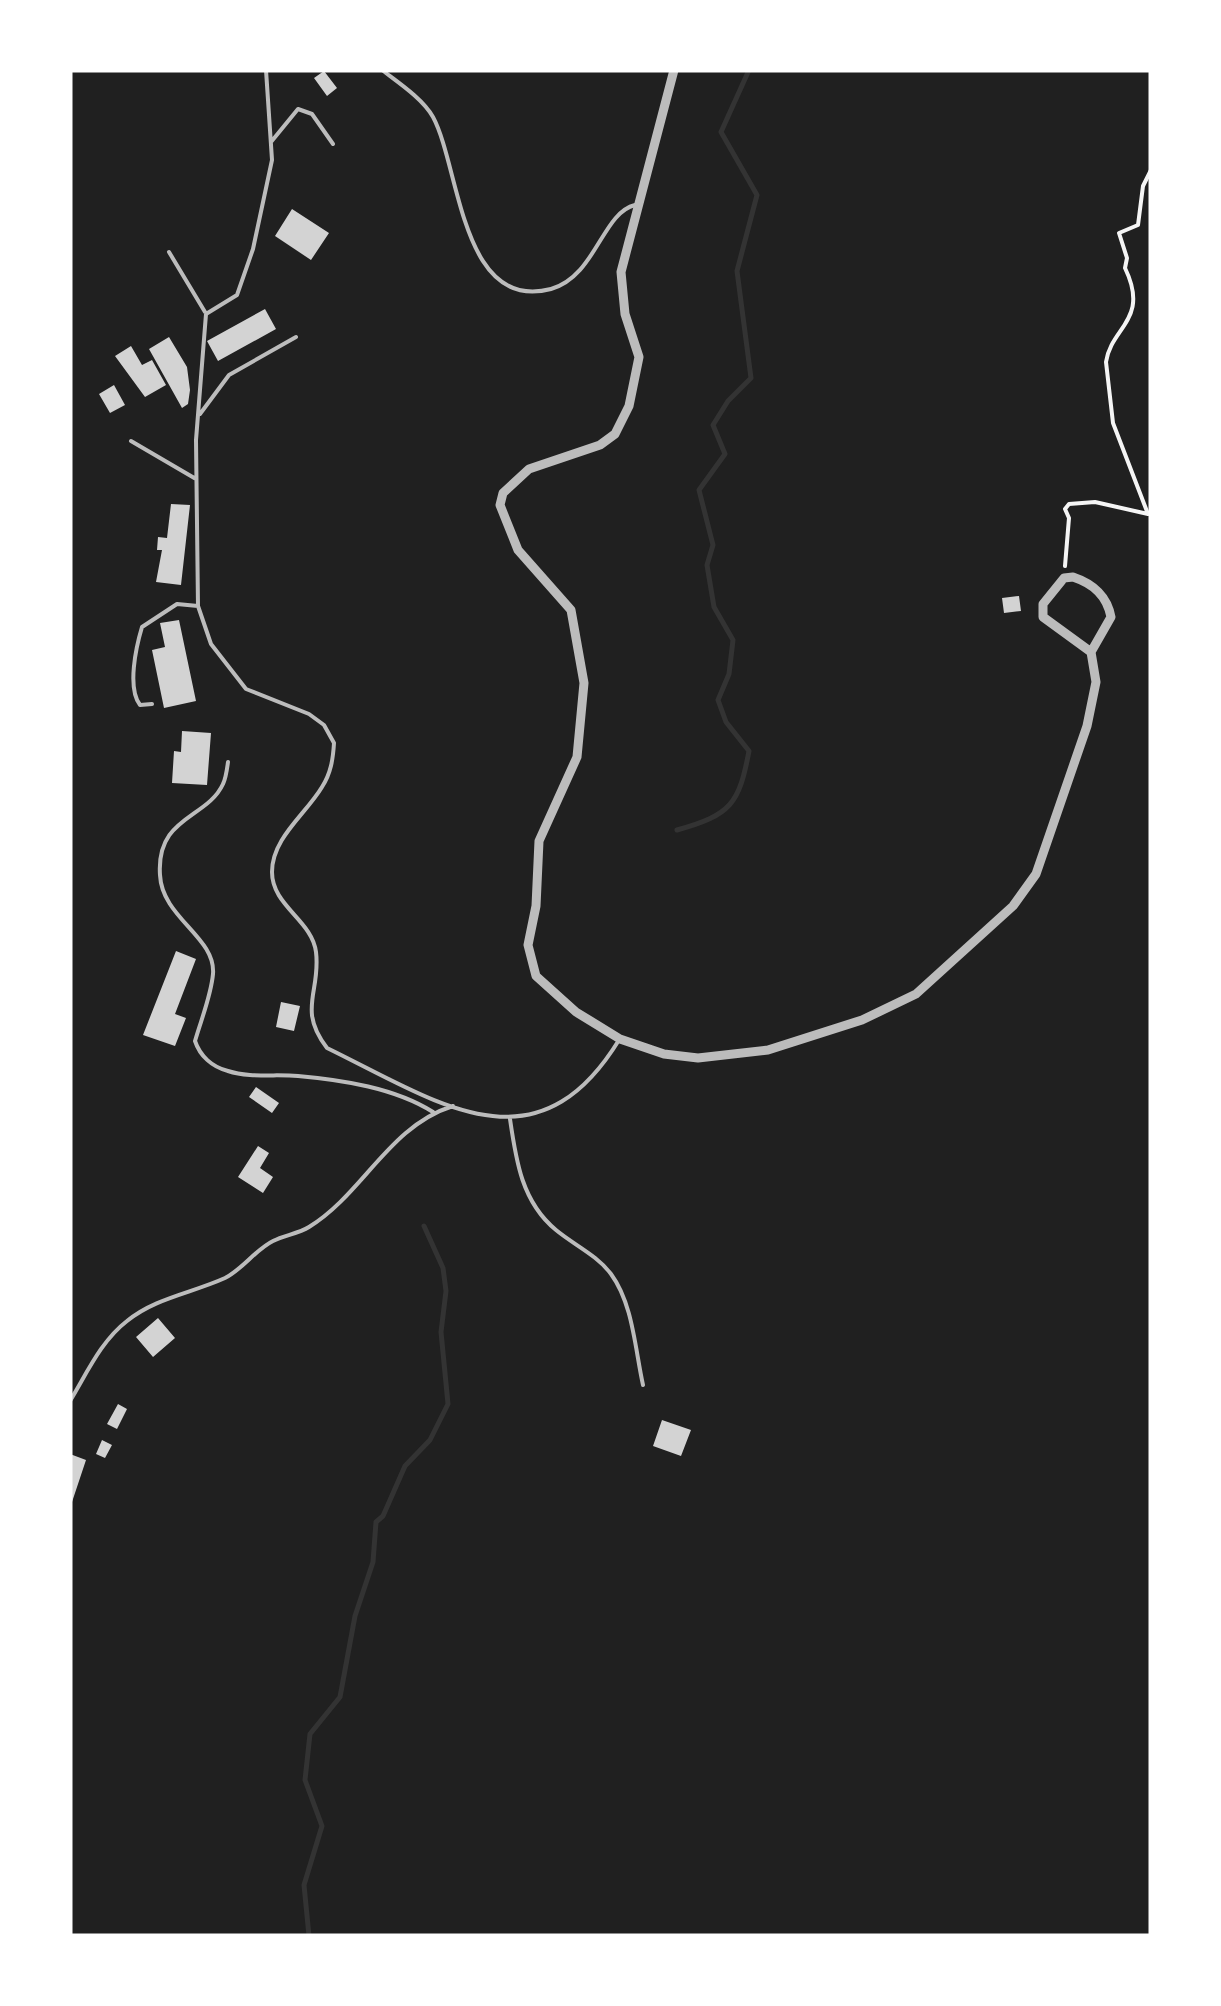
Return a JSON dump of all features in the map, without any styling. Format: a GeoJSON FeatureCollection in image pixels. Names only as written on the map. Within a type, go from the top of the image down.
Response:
{"type":"FeatureCollection","features":[{"type":"Feature","properties":{"kind":"street"},"geometry":{"type":"LineString","coordinates":[[674,70],[621,272],[625,314],[639,357],[621,424],[600,445],[529,469],[503,494],[500,505],[518,550],[571,610],[584,683],[577,758],[539,841],[529,960],[549,992],[620,1039],[664,1054],[733,1057],[862,1020],[916,994],[1013,906],[1036,874],[1086,726],[1096,682],[1090,652],[1043,616],[1043,604],[1064,578],[1085,581],[1108,604],[1111,618],[1090,652]]}},
{"type":"Feature","properties":{"kind":"lane"},"geometry":{"type":"LineString","coordinates":[[206,314],[237,295],[266,198],[271,142],[266,70]]}},
{"type":"Feature","properties":{"kind":"lane"},"geometry":{"type":"LineString","coordinates":[[382,70],[431,112],[475,252],[490,272],[511,285],[550,289],[572,278],[590,262],[623,210],[638,204]]}},
{"type":"Feature","properties":{"kind":"lane"},"geometry":{"type":"LineString","coordinates":[[271,142],[298,109],[312,114],[333,144]]}},
{"type":"Feature","properties":{"kind":"lane"},"geometry":{"type":"LineString","coordinates":[[169,252],[206,314],[197,479],[198,606],[212,644],[246,690],[309,714],[324,725],[334,742],[323,786],[284,836],[272,870],[281,899],[313,940],[316,955],[310,1013],[316,1034],[327,1048],[488,1118],[510,1118],[556,1106],[583,1090],[620,1039]]}},
{"type":"Feature","properties":{"kind":"lane"},"geometry":{"type":"LineString","coordinates":[[200,414],[229,375],[296,337]]}},
{"type":"Feature","properties":{"kind":"lane"},"geometry":{"type":"LineString","coordinates":[[131,441],[197,479]]}},
{"type":"Feature","properties":{"kind":"lane"},"geometry":{"type":"LineString","coordinates":[[152,704],[140,706],[135,698],[136,646],[142,626],[177,604],[198,606]]}},
{"type":"Feature","properties":{"kind":"lane"},"geometry":{"type":"LineString","coordinates":[[228,762],[222,787],[177,824],[162,854],[160,876],[167,902],[211,955],[213,973],[195,1041],[198,1051],[230,1072],[300,1076],[372,1088],[433,1112]]}},
{"type":"Feature","properties":{"kind":"lane"},"geometry":{"type":"LineString","coordinates":[[70,1401],[108,1338],[128,1320],[151,1306],[228,1277],[271,1242],[308,1228],[342,1199],[378,1157],[433,1112],[453,1106]]}},
{"type":"Feature","properties":{"kind":"lane"},"geometry":{"type":"LineString","coordinates":[[510,1118],[516,1164],[529,1200],[556,1230],[610,1272],[624,1300],[643,1385]]}},
{"type":"Feature","properties":{"kind":"path"},"geometry":{"type":"LineString","coordinates":[[1064,578],[1069,518],[1064,510],[1069,504],[1095,502],[1148,514],[1113,423],[1106,362],[1129,322],[1131,311],[1132,282],[1124,268],[1127,258],[1119,233],[1138,225],[1143,186],[1151,170]]}},
{"type":"Feature","properties":{"kind":"shaded area"},"geometry":{"type":"Polygon","coordinates":[[[70,70],[1151,70],[1151,1936],[70,1936],[70,70]]]}},
{"type":"Feature","properties":{"kind":"building"},"geometry":{"type":"Polygon","coordinates":[[[324,71],[337,88],[327,96],[314,78],[324,71]]]}},
{"type":"Feature","properties":{"kind":"building"},"geometry":{"type":"Polygon","coordinates":[[[292,209],[329,233],[311,260],[275,236],[292,209]]]}},
{"type":"Feature","properties":{"kind":"building"},"geometry":{"type":"Polygon","coordinates":[[[265,309],[276,329],[218,361],[207,341],[265,309]]]}},
{"type":"Feature","properties":{"kind":"building"},"geometry":{"type":"Polygon","coordinates":[[[169,337],[187,367],[190,390],[188,404],[182,408],[149,349],[169,337]]]}},
{"type":"Feature","properties":{"kind":"building"},"geometry":{"type":"Polygon","coordinates":[[[131,346],[142,365],[152,360],[166,385],[145,397],[115,356],[131,346]]]}},
{"type":"Feature","properties":{"kind":"building"},"geometry":{"type":"Polygon","coordinates":[[[114,385],[125,405],[110,413],[99,394],[114,385]]]}},
{"type":"Feature","properties":{"kind":"building"},"geometry":{"type":"Polygon","coordinates":[[[171,504],[190,505],[181,585],[156,582],[162,550],[157,550],[158,537],[167,538],[171,504]]]}},
{"type":"Feature","properties":{"kind":"building"},"geometry":{"type":"Polygon","coordinates":[[[1019,596],[1021,611],[1004,613],[1002,598],[1019,596]]]}},
{"type":"Feature","properties":{"kind":"building"},"geometry":{"type":"Polygon","coordinates":[[[179,620],[196,701],[164,708],[152,650],[165,647],[160,623],[179,620]]]}},
{"type":"Feature","properties":{"kind":"building"},"geometry":{"type":"Polygon","coordinates":[[[182,731],[211,733],[207,785],[172,783],[174,751],[181,752],[182,731]]]}},
{"type":"Feature","properties":{"kind":"building"},"geometry":{"type":"Polygon","coordinates":[[[176,951],[196,959],[175,1014],[186,1018],[175,1046],[143,1035],[176,951]]]}},
{"type":"Feature","properties":{"kind":"building"},"geometry":{"type":"Polygon","coordinates":[[[281,1002],[300,1006],[294,1031],[276,1027],[281,1002]]]}},
{"type":"Feature","properties":{"kind":"building"},"geometry":{"type":"Polygon","coordinates":[[[256,1087],[279,1103],[272,1113],[249,1097],[256,1087]]]}},
{"type":"Feature","properties":{"kind":"building"},"geometry":{"type":"Polygon","coordinates":[[[258,1146],[269,1153],[260,1168],[273,1177],[263,1193],[238,1177],[258,1146]]]}},
{"type":"Feature","properties":{"kind":"building"},"geometry":{"type":"Polygon","coordinates":[[[158,1318],[175,1338],[153,1357],[136,1337],[158,1318]]]}},
{"type":"Feature","properties":{"kind":"building"},"geometry":{"type":"Polygon","coordinates":[[[118,1404],[127,1409],[117,1429],[107,1424],[118,1404]]]}},
{"type":"Feature","properties":{"kind":"building"},"geometry":{"type":"Polygon","coordinates":[[[662,1420],[691,1430],[681,1456],[653,1446],[662,1420]]]}},
{"type":"Feature","properties":{"kind":"building"},"geometry":{"type":"Polygon","coordinates":[[[102,1440],[112,1445],[105,1458],[96,1454],[102,1440]]]}},
{"type":"Feature","properties":{"kind":"building"},"geometry":{"type":"Polygon","coordinates":[[[70,1454],[86,1460],[71,1505],[70,1504],[70,1454]]]}},
{"type":"Feature","properties":{"kind":"waterway"},"geometry":{"type":"LineString","coordinates":[[677,830],[710,819],[730,805],[741,784],[749,751],[726,722],[718,700],[729,674],[733,640],[714,607],[707,565],[713,545],[699,490],[725,454],[713,425],[728,401],[751,378],[737,271],[757,195],[721,132],[749,70]]}},
{"type":"Feature","properties":{"kind":"waterway"},"geometry":{"type":"LineString","coordinates":[[309,1936],[304,1885],[322,1826],[305,1780],[310,1734],[340,1697],[355,1616],[373,1562],[376,1522],[383,1516],[405,1466],[430,1440],[448,1404],[441,1332],[446,1291],[443,1268],[424,1226]]}}]}
